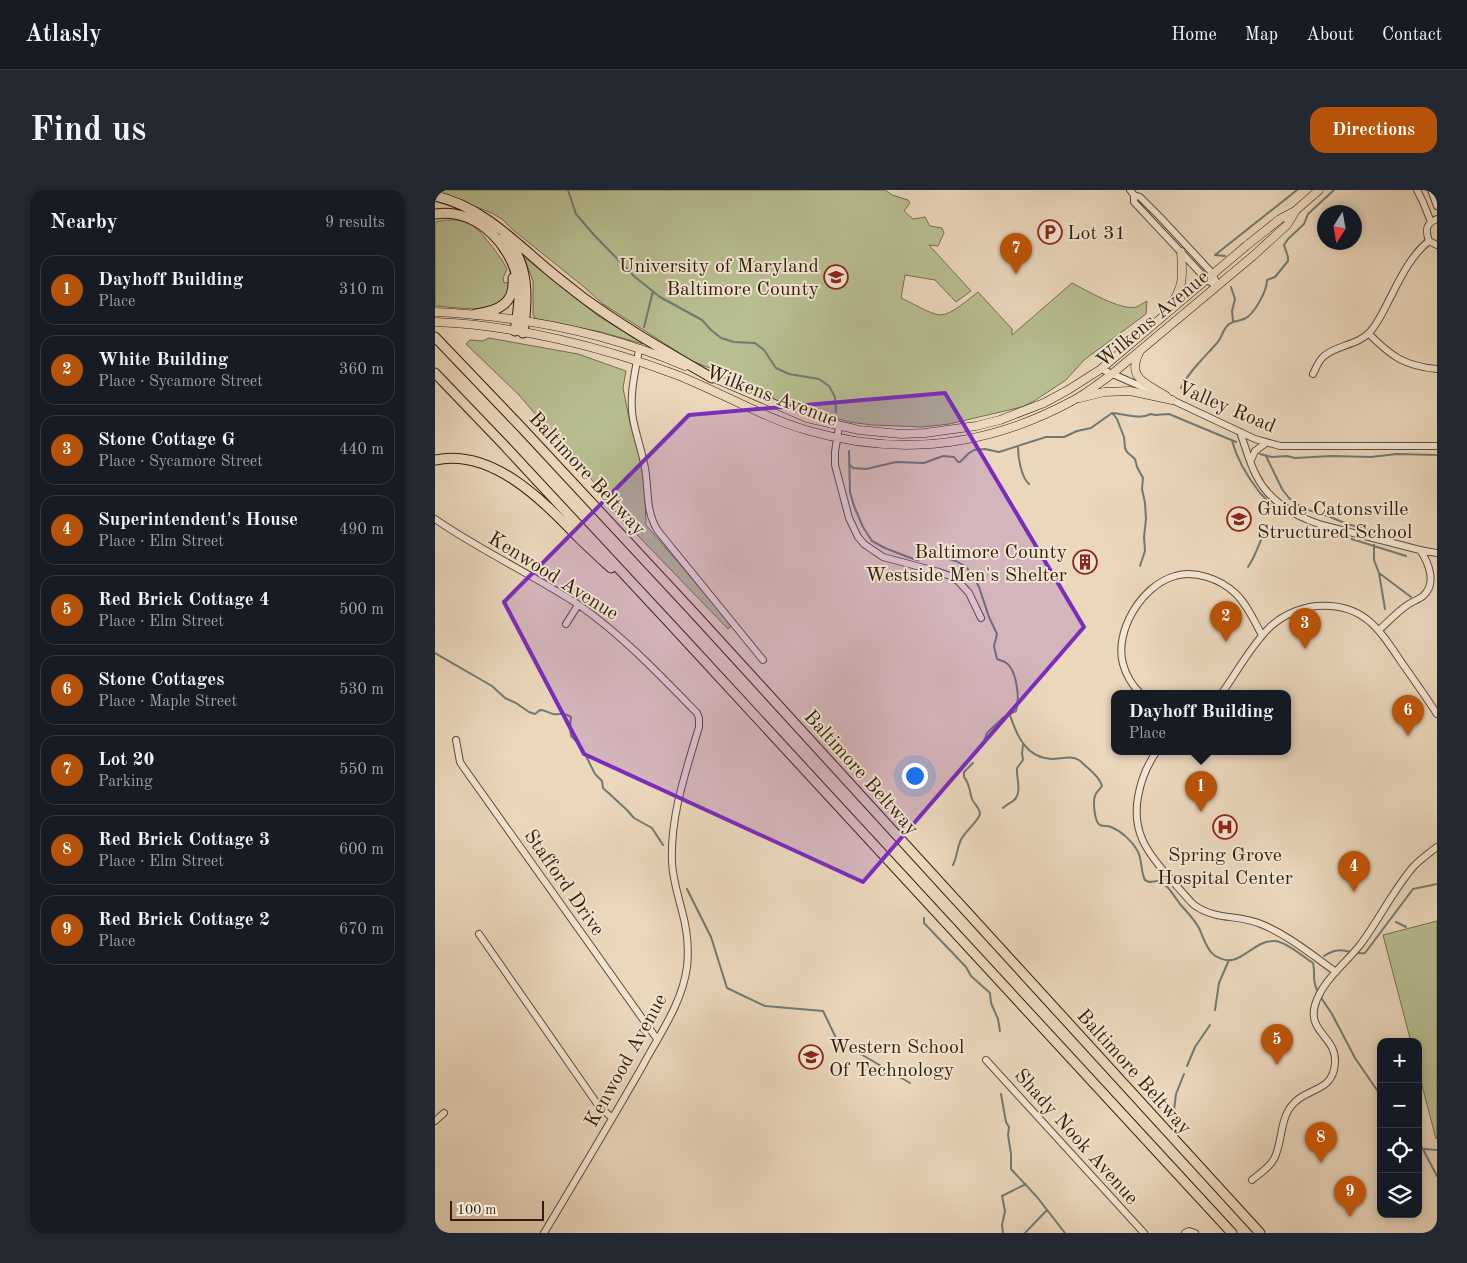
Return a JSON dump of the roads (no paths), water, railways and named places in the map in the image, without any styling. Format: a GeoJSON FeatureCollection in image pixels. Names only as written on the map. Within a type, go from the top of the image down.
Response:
{"type":"FeatureCollection","features":[{"type":"Feature","properties":{"kind":"highway"},"geometry":{"type":"LineString","coordinates":[[435,196],[464,206],[507,238],[515,250],[525,274],[527,288],[519,332]]}},
{"type":"Feature","properties":{"kind":"highway"},"geometry":{"type":"LineString","coordinates":[[435,214],[456,213],[486,223],[512,238],[563,282],[606,314],[713,378]]}},
{"type":"Feature","properties":{"kind":"highway"},"geometry":{"type":"LineString","coordinates":[[477,314],[501,306],[509,299],[513,290],[513,278],[505,257],[486,223]]}},
{"type":"Feature","properties":{"kind":"highway","name":"Baltimore Beltway"},"geometry":{"type":"LineString","coordinates":[[436,338],[687,606],[1260,1233]]}},
{"type":"Feature","properties":{"kind":"highway","name":"Baltimore Beltway"},"geometry":{"type":"LineString","coordinates":[[435,373],[675,629],[1232,1233]]}},
{"type":"Feature","properties":{"kind":"highway"},"geometry":{"type":"LineString","coordinates":[[435,460],[453,458],[468,460],[496,470],[523,486],[548,507],[675,629]]}},
{"type":"Feature","properties":{"kind":"main road","name":"Wilkens Avenue"},"geometry":{"type":"LineString","coordinates":[[435,312],[477,314],[521,320],[575,331],[681,364],[787,411],[839,427],[901,434],[941,432],[1000,420],[1044,403],[1101,369],[1213,274],[1280,219],[1295,211],[1319,190]]}},
{"type":"Feature","properties":{"kind":"main road","name":"Wilkens Avenue"},"geometry":{"type":"LineString","coordinates":[[435,322],[484,326],[519,332],[580,345],[637,361],[685,379],[804,430],[837,438],[901,446],[951,442],[979,438],[1002,431],[1050,413],[1074,400],[1112,374],[1253,256],[1287,225],[1295,211]]}},
{"type":"Feature","properties":{"kind":"main road"},"geometry":{"type":"LineString","coordinates":[[1157,321],[1179,292],[1183,274],[1181,252]]}},
{"type":"Feature","properties":{"kind":"main road"},"geometry":{"type":"LineString","coordinates":[[1140,350],[1134,366],[1138,378],[1172,400]]}},
{"type":"Feature","properties":{"kind":"main road"},"geometry":{"type":"LineString","coordinates":[[1074,400],[1104,392],[1119,391],[1141,392],[1172,400]]}},
{"type":"Feature","properties":{"kind":"street"},"geometry":{"type":"LineString","coordinates":[[1417,190],[1434,220],[1427,228],[1426,234],[1429,241],[1437,245]]}},
{"type":"Feature","properties":{"kind":"street"},"geometry":{"type":"LineString","coordinates":[[1431,190],[1437,206]]}},
{"type":"Feature","properties":{"kind":"street"},"geometry":{"type":"LineString","coordinates":[[1132,192],[1135,202],[1207,280],[1217,286]]}},
{"type":"Feature","properties":{"kind":"street"},"geometry":{"type":"LineString","coordinates":[[1132,192],[1140,197],[1213,274],[1217,286]]}},
{"type":"Feature","properties":{"kind":"street"},"geometry":{"type":"LineString","coordinates":[[1313,374],[1323,356],[1369,334],[1380,318],[1400,278],[1419,250],[1429,241]]}},
{"type":"Feature","properties":{"kind":"street"},"geometry":{"type":"LineString","coordinates":[[1369,334],[1396,358],[1417,366],[1437,369]]}},
{"type":"Feature","properties":{"kind":"street"},"geometry":{"type":"LineString","coordinates":[[639,350],[632,397],[633,417],[645,467],[649,513],[652,523],[763,660]]}},
{"type":"Feature","properties":{"kind":"street","name":"Valley Road"},"geometry":{"type":"LineString","coordinates":[[1101,369],[1239,432],[1280,446],[1437,446]]}},
{"type":"Feature","properties":{"kind":"street"},"geometry":{"type":"LineString","coordinates":[[839,427],[835,465],[849,518],[858,537],[864,544],[883,556],[939,572],[958,581],[969,593],[981,618]]}},
{"type":"Feature","properties":{"kind":"street"},"geometry":{"type":"LineString","coordinates":[[1239,432],[1256,476],[1267,492],[1297,516],[1322,525],[1437,553]]}},
{"type":"Feature","properties":{"kind":"street"},"geometry":{"type":"LineString","coordinates":[[1251,460],[1255,451],[1267,442]]}},
{"type":"Feature","properties":{"kind":"street","name":"Kenwood Avenue"},"geometry":{"type":"LineString","coordinates":[[435,519],[578,605],[628,643],[697,712],[699,718],[699,727],[678,800],[673,833],[672,864],[686,928],[687,968],[672,1013],[613,1118],[544,1233]]}},
{"type":"Feature","properties":{"kind":"street"},"geometry":{"type":"LineString","coordinates":[[1379,630],[1397,612],[1422,597],[1431,587],[1431,568],[1420,550]]}},
{"type":"Feature","properties":{"kind":"street"},"geometry":{"type":"LineString","coordinates":[[1137,690],[1133,686],[1123,664],[1121,653],[1122,641],[1130,616],[1137,604],[1153,588],[1165,580],[1175,576],[1196,575],[1223,584],[1243,602],[1262,635]]}},
{"type":"Feature","properties":{"kind":"street"},"geometry":{"type":"LineString","coordinates":[[566,624],[578,605]]}},
{"type":"Feature","properties":{"kind":"street"},"geometry":{"type":"LineString","coordinates":[[1224,690],[1262,635],[1271,626],[1287,615],[1308,607],[1332,606],[1355,612],[1373,623],[1437,714]]}},
{"type":"Feature","properties":{"kind":"street","name":"Stafford Drive"},"geometry":{"type":"LineString","coordinates":[[456,740],[460,762],[464,768],[657,1039]]}},
{"type":"Feature","properties":{"kind":"street"},"geometry":{"type":"LineString","coordinates":[[1154,755],[1149,762],[1139,788],[1136,815],[1141,840],[1157,863],[1191,902],[1201,910],[1224,917],[1258,923],[1288,938],[1336,972]]}},
{"type":"Feature","properties":{"kind":"street"},"geometry":{"type":"LineString","coordinates":[[1252,1180],[1273,1161],[1277,1152],[1284,1119],[1293,1103],[1326,1084],[1334,1072],[1334,1048],[1315,1021],[1317,999],[1336,972],[1354,952],[1414,866],[1437,846]]}},
{"type":"Feature","properties":{"kind":"street"},"geometry":{"type":"LineString","coordinates":[[479,934],[598,1105],[613,1118]]}},
{"type":"Feature","properties":{"kind":"street","name":"Shady Nook Avenue"},"geometry":{"type":"LineString","coordinates":[[986,1060],[1144,1233]]}},
{"type":"Feature","properties":{"kind":"street"},"geometry":{"type":"LineString","coordinates":[[435,1121],[445,1114]]}},
{"type":"Feature","properties":{"kind":"waterway"},"geometry":{"type":"LineString","coordinates":[[568,190],[576,214],[635,277],[660,297],[702,320],[721,338],[734,342],[755,343],[764,350],[776,368],[789,374],[819,379],[829,386],[835,397],[836,412]]}},
{"type":"Feature","properties":{"kind":"waterway"},"geometry":{"type":"LineString","coordinates":[[1215,255],[1297,190]]}},
{"type":"Feature","properties":{"kind":"waterway"},"geometry":{"type":"LineString","coordinates":[[1181,388],[1193,370],[1219,341],[1227,326],[1248,317],[1256,308],[1265,290],[1267,280],[1275,277],[1288,261],[1284,245],[1304,224],[1308,214],[1334,190]]}},
{"type":"Feature","properties":{"kind":"waterway"},"geometry":{"type":"LineString","coordinates":[[1215,255],[1225,256]]}},
{"type":"Feature","properties":{"kind":"waterway"},"geometry":{"type":"LineString","coordinates":[[1231,287],[1235,299],[1232,311],[1233,321]]}},
{"type":"Feature","properties":{"kind":"waterway"},"geometry":{"type":"LineString","coordinates":[[644,327],[653,291]]}},
{"type":"Feature","properties":{"kind":"waterway"},"geometry":{"type":"LineString","coordinates":[[849,464],[853,468],[866,469],[896,462],[924,463],[943,456],[954,457],[960,462],[974,450],[985,449],[999,452],[1046,437],[1064,437],[1077,431],[1091,428],[1112,413],[1137,417],[1151,414],[1169,414],[1236,442]]}},
{"type":"Feature","properties":{"kind":"waterway"},"geometry":{"type":"LineString","coordinates":[[1113,414],[1124,437],[1125,448],[1135,459],[1143,478],[1142,489],[1146,519],[1145,551],[1140,566]]}},
{"type":"Feature","properties":{"kind":"waterway"},"geometry":{"type":"LineString","coordinates":[[1232,441],[1237,455],[1252,482],[1274,508],[1273,513]]}},
{"type":"Feature","properties":{"kind":"waterway"},"geometry":{"type":"LineString","coordinates":[[1018,447],[1022,472],[1029,484]]}},
{"type":"Feature","properties":{"kind":"waterway"},"geometry":{"type":"LineString","coordinates":[[849,451],[850,492],[863,527],[872,541],[917,560],[928,557],[942,557],[956,561],[965,566],[979,587],[997,634],[994,646],[997,659],[1009,666],[1017,685],[1016,711],[1004,717],[991,729],[984,741]]}},
{"type":"Feature","properties":{"kind":"waterway"},"geometry":{"type":"LineString","coordinates":[[1260,454],[1272,457],[1287,456],[1295,458],[1331,456],[1371,457],[1397,454],[1437,455]]}},
{"type":"Feature","properties":{"kind":"waterway"},"geometry":{"type":"LineString","coordinates":[[1266,456],[1282,489],[1294,503],[1347,524],[1393,536]]}},
{"type":"Feature","properties":{"kind":"waterway"},"geometry":{"type":"LineString","coordinates":[[1248,567],[1268,525]]}},
{"type":"Feature","properties":{"kind":"waterway"},"geometry":{"type":"LineString","coordinates":[[1342,536],[1406,556]]}},
{"type":"Feature","properties":{"kind":"waterway"},"geometry":{"type":"LineString","coordinates":[[1374,545],[1374,560],[1379,573],[1385,609]]}},
{"type":"Feature","properties":{"kind":"waterway"},"geometry":{"type":"LineString","coordinates":[[1379,573],[1411,597]]}},
{"type":"Feature","properties":{"kind":"waterway"},"geometry":{"type":"LineString","coordinates":[[435,653],[492,686],[505,698],[529,712],[535,714],[542,710],[571,717],[571,736],[581,746],[595,774],[602,781],[603,788],[634,818],[652,828],[663,845]]}},
{"type":"Feature","properties":{"kind":"waterway"},"geometry":{"type":"LineString","coordinates":[[1010,715],[1024,745],[1036,755],[1052,759],[1069,757],[1076,759],[1097,776],[1102,786],[1094,798],[1096,820],[1101,826],[1110,826],[1115,829],[1132,843],[1139,854],[1145,880],[1149,882],[1159,881],[1168,888],[1195,922],[1207,946],[1214,955],[1230,960],[1244,955],[1257,946],[1278,941],[1294,949],[1313,963],[1315,984],[1318,992]]}},
{"type":"Feature","properties":{"kind":"waterway"},"geometry":{"type":"LineString","coordinates":[[1003,808],[1013,801],[1018,794],[1017,768],[1023,760],[1023,745]]}},
{"type":"Feature","properties":{"kind":"waterway"},"geometry":{"type":"LineString","coordinates":[[953,865],[964,834],[977,820],[980,813],[972,799],[964,777],[964,772],[973,763]]}},
{"type":"Feature","properties":{"kind":"waterway"},"geometry":{"type":"LineString","coordinates":[[1324,956],[1340,950],[1365,953],[1413,889],[1437,884]]}},
{"type":"Feature","properties":{"kind":"waterway"},"geometry":{"type":"LineString","coordinates":[[687,889],[711,937],[727,988],[765,1006],[823,1011],[837,1040],[910,1083]]}},
{"type":"Feature","properties":{"kind":"waterway"},"geometry":{"type":"LineString","coordinates":[[924,918],[924,923],[966,967],[971,976],[990,993],[991,1003],[998,1019],[1000,1031]]}},
{"type":"Feature","properties":{"kind":"waterway"},"geometry":{"type":"LineString","coordinates":[[1396,922],[1406,927]]}},
{"type":"Feature","properties":{"kind":"waterway"},"geometry":{"type":"LineString","coordinates":[[1215,1010],[1219,983],[1229,960]]}},
{"type":"Feature","properties":{"kind":"waterway"},"geometry":{"type":"LineString","coordinates":[[1320,996],[1332,1014],[1355,1058],[1377,1090]]}},
{"type":"Feature","properties":{"kind":"waterway"},"geometry":{"type":"LineString","coordinates":[[1187,1066],[1195,1047],[1210,1025]]}},
{"type":"Feature","properties":{"kind":"waterway"},"geometry":{"type":"LineString","coordinates":[[1173,1118],[1176,1094],[1184,1074]]}},
{"type":"Feature","properties":{"kind":"waterway"},"geometry":{"type":"LineString","coordinates":[[1001,1094],[1006,1122],[1009,1127],[1011,1169],[1037,1197],[1065,1233]]}},
{"type":"Feature","properties":{"kind":"waterway"},"geometry":{"type":"LineString","coordinates":[[1422,1148],[1437,1176]]}},
{"type":"Feature","properties":{"kind":"waterway"},"geometry":{"type":"LineString","coordinates":[[1424,1149],[1437,1150]]}},
{"type":"Feature","properties":{"kind":"waterway"},"geometry":{"type":"LineString","coordinates":[[1003,1233],[1002,1225],[1005,1211],[1002,1196],[1026,1184]]}},
{"type":"Feature","properties":{"kind":"waterway"},"geometry":{"type":"LineString","coordinates":[[1025,1233],[1047,1210]]}},
{"type":"Feature","properties":{"kind":"place","name":"Lot 31"},"geometry":{"type":"Point","coordinates":[1050,232]}},
{"type":"Feature","properties":{"kind":"place","name":"Lot 20"},"geometry":{"type":"Point","coordinates":[1016,274]}},
{"type":"Feature","properties":{"kind":"place","name":"University of Maryland Baltimore County"},"geometry":{"type":"Point","coordinates":[836,277]}},
{"type":"Feature","properties":{"kind":"place","name":"Guide Catonsville Structured School"},"geometry":{"type":"Point","coordinates":[1239,519]}},
{"type":"Feature","properties":{"kind":"place","name":"Baltimore County Westside Men's Shelter"},"geometry":{"type":"Point","coordinates":[1085,562]}},
{"type":"Feature","properties":{"kind":"place","name":"White Building"},"geometry":{"type":"Point","coordinates":[1226,642]}},
{"type":"Feature","properties":{"kind":"place","name":"Stone Cottage G"},"geometry":{"type":"Point","coordinates":[1305,649]}},
{"type":"Feature","properties":{"kind":"place","name":"Stone Cottages"},"geometry":{"type":"Point","coordinates":[1408,736]}},
{"type":"Feature","properties":{"kind":"place","name":"Dayhoff Building"},"geometry":{"type":"Point","coordinates":[1201,812]}},
{"type":"Feature","properties":{"kind":"place","name":"Spring Grove Hospital Center"},"geometry":{"type":"Point","coordinates":[1225,827]}},
{"type":"Feature","properties":{"kind":"place","name":"Superintendent's House"},"geometry":{"type":"Point","coordinates":[1354,892]}},
{"type":"Feature","properties":{"kind":"place","name":"Western School Of Technology"},"geometry":{"type":"Point","coordinates":[811,1057]}},
{"type":"Feature","properties":{"kind":"place","name":"Red Brick Cottage 4"},"geometry":{"type":"Point","coordinates":[1277,1065]}},
{"type":"Feature","properties":{"kind":"place","name":"Red Brick Cottage 3"},"geometry":{"type":"Point","coordinates":[1321,1163]}},
{"type":"Feature","properties":{"kind":"place","name":"Red Brick Cottage 2"},"geometry":{"type":"Point","coordinates":[1350,1217]}}]}
